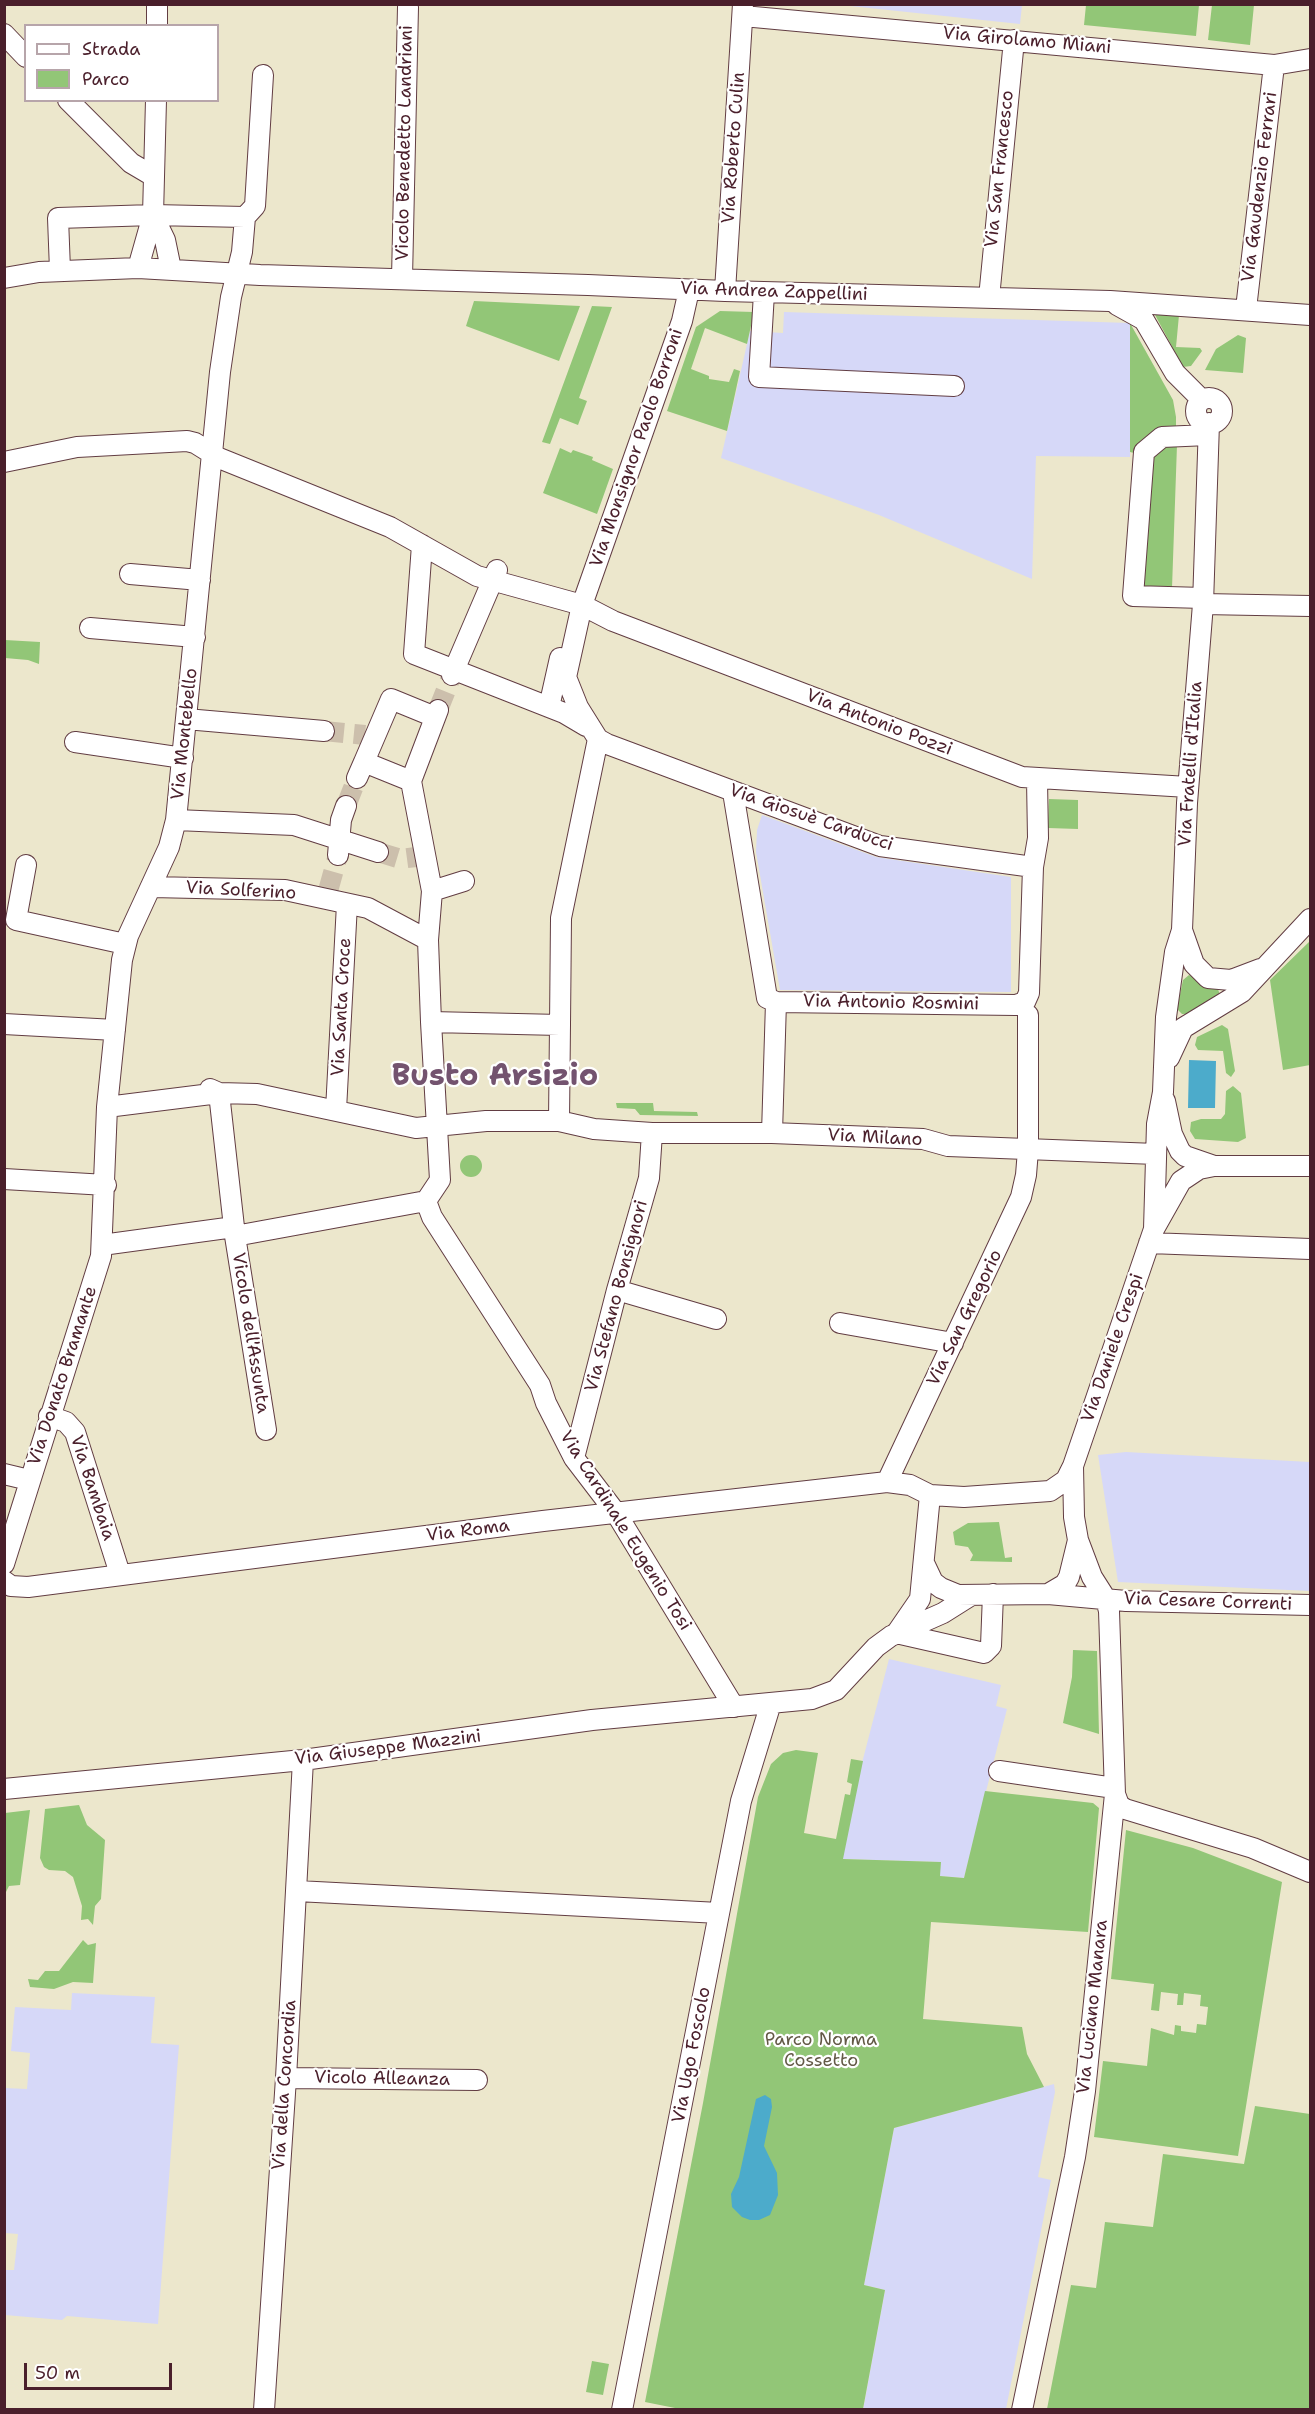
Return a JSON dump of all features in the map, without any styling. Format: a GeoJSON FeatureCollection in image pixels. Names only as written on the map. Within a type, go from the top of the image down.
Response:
{"type":"FeatureCollection","features":[{"type":"Feature","properties":{"kind":"street"},"geometry":{"type":"LineString","coordinates":[[157,4],[157,24]]}},
{"type":"Feature","properties":{"kind":"street","name":"Vicolo Benedetto Landriani"},"geometry":{"type":"LineString","coordinates":[[402,278],[408,7]]}},
{"type":"Feature","properties":{"kind":"street","name":"Via Girolamo Miani"},"geometry":{"type":"LineString","coordinates":[[743,10],[1014,40],[1274,65],[1311,58]]}},
{"type":"Feature","properties":{"kind":"street","name":"Via Roberto Culin"},"geometry":{"type":"LineString","coordinates":[[725,291],[743,10]]}},
{"type":"Feature","properties":{"kind":"street"},"geometry":{"type":"LineString","coordinates":[[4,34],[24,55]]}},
{"type":"Feature","properties":{"kind":"street","name":"Via San Francesco"},"geometry":{"type":"LineString","coordinates":[[989,298],[1014,40]]}},
{"type":"Feature","properties":{"kind":"street","name":"Via Gaudenzio Ferrari"},"geometry":{"type":"LineString","coordinates":[[1246,309],[1274,65]]}},
{"type":"Feature","properties":{"kind":"street","name":"Via Montebello"},"geometry":{"type":"LineString","coordinates":[[106,1185],[107,1107],[125,944],[152,887],[178,820],[220,372],[245,217],[255,206],[263,75]]}},
{"type":"Feature","properties":{"kind":"street"},"geometry":{"type":"LineString","coordinates":[[70,102],[131,163],[153,176]]}},
{"type":"Feature","properties":{"kind":"street"},"geometry":{"type":"LineString","coordinates":[[138,268],[153,215],[156,102]]}},
{"type":"Feature","properties":{"kind":"street"},"geometry":{"type":"LineString","coordinates":[[60,270],[58,218],[153,215],[245,217]]}},
{"type":"Feature","properties":{"kind":"street"},"geometry":{"type":"LineString","coordinates":[[153,215],[165,240],[171,269]]}},
{"type":"Feature","properties":{"kind":"street","name":"Via Andrea Zappellini"},"geometry":{"type":"LineString","coordinates":[[4,278],[60,270],[138,268],[236,274],[402,278],[764,293],[1110,301],[1311,315]]}},
{"type":"Feature","properties":{"kind":"street","name":"Via Monsignor Paolo Borroni"},"geometry":{"type":"LineString","coordinates":[[576,604],[678,332],[689,290]]}},
{"type":"Feature","properties":{"kind":"street"},"geometry":{"type":"LineString","coordinates":[[764,293],[759,377],[954,386]]}},
{"type":"Feature","properties":{"kind":"street","name":"Via Fratelli d'Italia"},"geometry":{"type":"LineString","coordinates":[[1110,301],[1144,320],[1175,373],[1202,400],[1197,407],[1197,416],[1208,429],[1203,601],[1188,787],[1182,930]]}},
{"type":"Feature","properties":{"kind":"street"},"geometry":{"type":"LineString","coordinates":[[1208,429],[1162,437],[1144,452],[1133,596],[1311,606]]}},
{"type":"Feature","properties":{"kind":"street","name":"Via Antonio Pozzi"},"geometry":{"type":"LineString","coordinates":[[4,462],[77,447],[187,441],[390,527],[477,576],[495,576],[576,604],[613,621],[1022,777],[1037,780],[1188,787]]}},
{"type":"Feature","properties":{"kind":"street","name":"Via Giosuè Carducci"},"geometry":{"type":"LineString","coordinates":[[422,545],[414,654],[453,672],[549,707],[592,732],[606,744],[880,846],[1033,867]]}},
{"type":"Feature","properties":{"kind":"street"},"geometry":{"type":"LineString","coordinates":[[130,574],[200,580]]}},
{"type":"Feature","properties":{"kind":"street"},"geometry":{"type":"LineString","coordinates":[[453,672],[495,576]]}},
{"type":"Feature","properties":{"kind":"street"},"geometry":{"type":"LineString","coordinates":[[549,707],[576,604]]}},
{"type":"Feature","properties":{"kind":"street"},"geometry":{"type":"LineString","coordinates":[[559,1122],[561,918],[592,732],[578,707],[566,676],[576,604]]}},
{"type":"Feature","properties":{"kind":"street"},"geometry":{"type":"LineString","coordinates":[[90,628],[195,637]]}},
{"type":"Feature","properties":{"kind":"street"},"geometry":{"type":"LineString","coordinates":[[102,1245],[234,1232],[426,1201],[440,1180],[430,1018],[428,940],[432,891],[420,856],[411,781],[436,713],[391,699],[370,735],[360,770],[411,781]]}},
{"type":"Feature","properties":{"kind":"street"},"geometry":{"type":"LineString","coordinates":[[186,719],[324,731]]}},
{"type":"Feature","properties":{"kind":"street"},"geometry":{"type":"LineString","coordinates":[[75,742],[183,758]]}},
{"type":"Feature","properties":{"kind":"street"},"geometry":{"type":"LineString","coordinates":[[1022,1010],[1029,993],[1033,867],[1038,838],[1037,780]]}},
{"type":"Feature","properties":{"kind":"street"},"geometry":{"type":"LineString","coordinates":[[733,792],[772,1000],[772,1133]]}},
{"type":"Feature","properties":{"kind":"street"},"geometry":{"type":"LineString","coordinates":[[339,846],[346,806]]}},
{"type":"Feature","properties":{"kind":"street"},"geometry":{"type":"LineString","coordinates":[[178,820],[294,825],[339,846],[378,852]]}},
{"type":"Feature","properties":{"kind":"street"},"geometry":{"type":"LineString","coordinates":[[26,865],[16,920],[125,944]]}},
{"type":"Feature","properties":{"kind":"street"},"geometry":{"type":"LineString","coordinates":[[432,891],[464,881]]}},
{"type":"Feature","properties":{"kind":"street","name":"Via Solferino"},"geometry":{"type":"LineString","coordinates":[[152,887],[274,890],[327,895],[347,904],[368,908],[428,940]]}},
{"type":"Feature","properties":{"kind":"street","name":"Via Santa Croce"},"geometry":{"type":"LineString","coordinates":[[336,1110],[347,904]]}},
{"type":"Feature","properties":{"kind":"street"},"geometry":{"type":"LineString","coordinates":[[1164,1072],[1183,1028],[1236,997],[1311,919]]}},
{"type":"Feature","properties":{"kind":"street"},"geometry":{"type":"LineString","coordinates":[[1182,930],[1194,964],[1208,978],[1222,981],[1238,979],[1267,964]]}},
{"type":"Feature","properties":{"kind":"street"},"geometry":{"type":"LineString","coordinates":[[1152,1236],[1157,1124],[1163,1092],[1166,1017],[1175,952],[1182,930]]}},
{"type":"Feature","properties":{"kind":"street","name":"Via Antonio Rosmini"},"geometry":{"type":"LineString","coordinates":[[772,1000],[1022,1010]]}},
{"type":"Feature","properties":{"kind":"street","name":"Via San Gregorio"},"geometry":{"type":"LineString","coordinates":[[887,1482],[1021,1197],[1026,1176],[1028,1150],[1022,1010]]}},
{"type":"Feature","properties":{"kind":"street"},"geometry":{"type":"LineString","coordinates":[[430,1018],[560,1018]]}},
{"type":"Feature","properties":{"kind":"street"},"geometry":{"type":"LineString","coordinates":[[4,1024],[115,1029]]}},
{"type":"Feature","properties":{"kind":"street","name":"Via Milano"},"geometry":{"type":"LineString","coordinates":[[107,1107],[214,1091],[257,1094],[416,1128],[436,1128],[486,1121],[559,1122],[594,1129],[923,1139],[948,1146],[1156,1154]]}},
{"type":"Feature","properties":{"kind":"street","name":"Vicolo dell'Assunta"},"geometry":{"type":"LineString","coordinates":[[214,1091],[266,1430]]}},
{"type":"Feature","properties":{"kind":"street"},"geometry":{"type":"LineString","coordinates":[[1163,1092],[1176,1146],[1185,1156],[1214,1166]]}},
{"type":"Feature","properties":{"kind":"street","name":"Via Stefano Bonsignori"},"geometry":{"type":"LineString","coordinates":[[574,1458],[617,1290],[649,1178],[652,1132]]}},
{"type":"Feature","properties":{"kind":"street"},"geometry":{"type":"LineString","coordinates":[[1152,1236],[1181,1181],[1199,1169],[1214,1166],[1311,1166]]}},
{"type":"Feature","properties":{"kind":"street"},"geometry":{"type":"LineString","coordinates":[[4,1179],[106,1185]]}},
{"type":"Feature","properties":{"kind":"street","name":"Via Donato Bramante"},"geometry":{"type":"LineString","coordinates":[[4,1564],[101,1256],[106,1185]]}},
{"type":"Feature","properties":{"kind":"street","name":"Via Cardinale Eugenio Tosi"},"geometry":{"type":"LineString","coordinates":[[426,1201],[432,1217],[540,1385],[546,1403],[574,1458],[616,1513],[734,1707]]}},
{"type":"Feature","properties":{"kind":"street"},"geometry":{"type":"LineString","coordinates":[[1152,1236],[1270,1248],[1311,1249]]}},
{"type":"Feature","properties":{"kind":"street","name":"Via Daniele Crespi"},"geometry":{"type":"LineString","coordinates":[[1073,1466],[1152,1236]]}},
{"type":"Feature","properties":{"kind":"street"},"geometry":{"type":"LineString","coordinates":[[617,1290],[716,1319]]}},
{"type":"Feature","properties":{"kind":"street"},"geometry":{"type":"LineString","coordinates":[[840,1323],[953,1343]]}},
{"type":"Feature","properties":{"kind":"street","name":"Via Bambaia"},"geometry":{"type":"LineString","coordinates":[[49,1416],[66,1422],[75,1431],[120,1574]]}},
{"type":"Feature","properties":{"kind":"street"},"geometry":{"type":"LineString","coordinates":[[929,1520],[944,1504],[964,1497],[1050,1491],[1059,1487],[1073,1466]]}},
{"type":"Feature","properties":{"kind":"street"},"geometry":{"type":"LineString","coordinates":[[1073,1466],[1074,1517],[1078,1540],[1092,1577],[1107,1599]]}},
{"type":"Feature","properties":{"kind":"street"},"geometry":{"type":"LineString","coordinates":[[4,1474],[29,1480]]}},
{"type":"Feature","properties":{"kind":"street","name":"Via Roma"},"geometry":{"type":"LineString","coordinates":[[4,1581],[11,1586],[21,1588],[616,1513],[887,1482],[910,1485],[930,1495],[964,1497]]}},
{"type":"Feature","properties":{"kind":"street"},"geometry":{"type":"LineString","coordinates":[[1029,1493],[1051,1500],[1074,1517]]}},
{"type":"Feature","properties":{"kind":"street"},"geometry":{"type":"LineString","coordinates":[[896,1633],[919,1604],[930,1495]]}},
{"type":"Feature","properties":{"kind":"street"},"geometry":{"type":"LineString","coordinates":[[924,1563],[933,1582],[950,1593],[970,1596],[1048,1594],[1065,1584],[1069,1577],[1078,1540]]}},
{"type":"Feature","properties":{"kind":"street"},"geometry":{"type":"LineString","coordinates":[[896,1633],[984,1653],[991,1646],[993,1594]]}},
{"type":"Feature","properties":{"kind":"street","name":"Via Cesare Correnti"},"geometry":{"type":"LineString","coordinates":[[1048,1594],[1107,1599],[1311,1605]]}},
{"type":"Feature","properties":{"kind":"street"},"geometry":{"type":"LineString","coordinates":[[896,1633],[943,1613],[970,1596]]}},
{"type":"Feature","properties":{"kind":"street","name":"Via Luciano Manara"},"geometry":{"type":"LineString","coordinates":[[1022,2409],[1070,2184],[1084,2097],[1115,1791],[1107,1599]]}},
{"type":"Feature","properties":{"kind":"street","name":"Via Giuseppe Mazzini"},"geometry":{"type":"LineString","coordinates":[[4,1789],[303,1760],[592,1720],[812,1700],[831,1694],[849,1678],[876,1647],[896,1633]]}},
{"type":"Feature","properties":{"kind":"street","name":"Via Ugo Foscolo"},"geometry":{"type":"LineString","coordinates":[[622,2409],[741,1802],[771,1703]]}},
{"type":"Feature","properties":{"kind":"street","name":"Via della Concordia"},"geometry":{"type":"LineString","coordinates":[[264,2409],[288,2045],[303,1760]]}},
{"type":"Feature","properties":{"kind":"street"},"geometry":{"type":"LineString","coordinates":[[999,1771],[1115,1791],[1119,1805],[1125,1809],[1253,1848],[1311,1872]]}},
{"type":"Feature","properties":{"kind":"street"},"geometry":{"type":"LineString","coordinates":[[297,1891],[719,1914]]}},
{"type":"Feature","properties":{"kind":"street","name":"Vicolo Alleanza"},"geometry":{"type":"LineString","coordinates":[[286,2078],[477,2080]]}},
{"type":"Feature","properties":{"kind":"shaded area"},"geometry":{"type":"Polygon","coordinates":[[[841,5],[1022,5],[1020,24],[841,5]]]}},
{"type":"Feature","properties":{"kind":"shaded area"},"geometry":{"type":"Polygon","coordinates":[[[784,312],[1130,323],[1130,457],[1036,456],[1032,579],[879,515],[721,458],[750,331],[783,333],[784,312]]]}},
{"type":"Feature","properties":{"kind":"shaded area"},"geometry":{"type":"Polygon","coordinates":[[[762,815],[876,857],[1011,877],[1011,992],[780,990],[756,852],[757,830],[762,815]]]}},
{"type":"Feature","properties":{"kind":"shaded area"},"geometry":{"type":"Polygon","coordinates":[[[1126,1452],[1310,1462],[1310,1591],[1118,1582],[1098,1455],[1126,1452]]]}},
{"type":"Feature","properties":{"kind":"shaded area"},"geometry":{"type":"Polygon","coordinates":[[[889,1659],[1001,1685],[996,1706],[1007,1709],[964,1878],[939,1876],[941,1862],[842,1859],[856,1786],[889,1659]]]}},
{"type":"Feature","properties":{"kind":"shaded area"},"geometry":{"type":"Polygon","coordinates":[[[72,1993],[155,1997],[151,2043],[179,2045],[158,2324],[67,2316],[62,2320],[5,2315],[5,2270],[14,2270],[18,2234],[5,2233],[5,2088],[27,2089],[30,2053],[11,2051],[15,2007],[71,2010],[72,1993]]]}},
{"type":"Feature","properties":{"kind":"shaded area"},"geometry":{"type":"Polygon","coordinates":[[[1054,2084],[1055,2092],[1038,2177],[1051,2180],[1006,2409],[863,2410],[885,2290],[864,2285],[894,2128],[1054,2084]]]}},
{"type":"Feature","properties":{"kind":"green space"},"geometry":{"type":"Polygon","coordinates":[[[1086,5],[1199,5],[1196,36],[1084,25],[1086,5]]]}},
{"type":"Feature","properties":{"kind":"green space"},"geometry":{"type":"Polygon","coordinates":[[[1212,5],[1254,5],[1250,45],[1208,40],[1212,5]]]}},
{"type":"Feature","properties":{"kind":"green space"},"geometry":{"type":"Polygon","coordinates":[[[474,301],[580,306],[559,361],[466,326],[474,301]]]}},
{"type":"Feature","properties":{"kind":"green space"},"geometry":{"type":"Polygon","coordinates":[[[592,306],[612,307],[579,398],[587,401],[578,425],[560,418],[550,444],[542,442],[592,306]]]}},
{"type":"Feature","properties":{"kind":"green space"},"geometry":{"type":"Polygon","coordinates":[[[720,311],[754,312],[747,344],[705,328],[691,369],[709,376],[709,379],[729,382],[734,369],[740,371],[727,431],[667,411],[696,327],[720,311]]]}},
{"type":"Feature","properties":{"kind":"green space"},"geometry":{"type":"Polygon","coordinates":[[[1154,313],[1179,315],[1176,347],[1200,348],[1202,351],[1191,366],[1183,367],[1154,313]]]}},
{"type":"Feature","properties":{"kind":"green space"},"geometry":{"type":"Polygon","coordinates":[[[1130,323],[1173,400],[1176,417],[1176,429],[1134,453],[1130,452],[1130,323]]]}},
{"type":"Feature","properties":{"kind":"green space"},"geometry":{"type":"Polygon","coordinates":[[[1238,335],[1246,338],[1243,373],[1205,370],[1216,349],[1238,335]]]}},
{"type":"Feature","properties":{"kind":"green space"},"geometry":{"type":"Polygon","coordinates":[[[1177,445],[1172,588],[1144,588],[1140,583],[1145,467],[1155,447],[1177,445]]]}},
{"type":"Feature","properties":{"kind":"green space"},"geometry":{"type":"Polygon","coordinates":[[[560,448],[571,453],[573,450],[593,457],[592,460],[613,469],[597,514],[543,493],[560,448]]]}},
{"type":"Feature","properties":{"kind":"green space"},"geometry":{"type":"Polygon","coordinates":[[[5,640],[40,642],[39,664],[28,660],[5,658],[5,640]]]}},
{"type":"Feature","properties":{"kind":"green space"},"geometry":{"type":"Polygon","coordinates":[[[1049,799],[1078,800],[1078,829],[1048,828],[1049,799]]]}},
{"type":"Feature","properties":{"kind":"green space"},"geometry":{"type":"Polygon","coordinates":[[[1310,941],[1310,1065],[1283,1070],[1270,980],[1310,941]]]}},
{"type":"Feature","properties":{"kind":"green space"},"geometry":{"type":"Polygon","coordinates":[[[1189,975],[1218,989],[1220,995],[1188,1014],[1182,1014],[1178,1010],[1178,1004],[1183,980],[1189,975]]]}},
{"type":"Feature","properties":{"kind":"green space"},"geometry":{"type":"Polygon","coordinates":[[[1222,1025],[1228,1029],[1235,1071],[1231,1077],[1226,1073],[1223,1051],[1198,1050],[1195,1045],[1197,1037],[1222,1025]]]}},
{"type":"Feature","properties":{"kind":"green space"},"geometry":{"type":"Polygon","coordinates":[[[1233,1086],[1241,1093],[1246,1138],[1238,1142],[1195,1139],[1190,1131],[1191,1122],[1201,1119],[1221,1119],[1225,1114],[1226,1091],[1233,1086]]]}},
{"type":"Feature","properties":{"kind":"green space"},"geometry":{"type":"Polygon","coordinates":[[[616,1103],[653,1103],[654,1111],[697,1112],[698,1116],[640,1115],[635,1109],[617,1108],[616,1103]]]}},
{"type":"Feature","properties":{"kind":"green space"},"geometry":{"type":"Polygon","coordinates":[[[471,1155],[479,1158],[482,1166],[479,1174],[471,1177],[463,1174],[460,1166],[463,1158],[471,1155]]]}},
{"type":"Feature","properties":{"kind":"green space"},"geometry":{"type":"Polygon","coordinates":[[[999,1522],[1005,1558],[1012,1557],[1012,1562],[970,1561],[973,1555],[968,1547],[955,1545],[953,1532],[968,1523],[999,1522]]]}},
{"type":"Feature","properties":{"kind":"green space"},"geometry":{"type":"Polygon","coordinates":[[[1073,1650],[1097,1651],[1099,1734],[1063,1723],[1072,1677],[1073,1650]]]}},
{"type":"Feature","properties":{"kind":"green space","name":"Parco Norma Cossetto"},"geometry":{"type":"Polygon","coordinates":[[[796,1750],[818,1753],[804,1833],[836,1839],[845,1794],[850,1795],[852,1784],[847,1782],[851,1759],[863,1761],[843,1859],[941,1862],[940,1876],[964,1878],[985,1791],[1093,1803],[1099,1808],[1088,1932],[931,1922],[923,2019],[1022,2027],[1027,2054],[1044,2087],[894,2128],[864,2285],[885,2290],[863,2409],[685,2410],[645,2402],[703,2103],[758,1797],[771,1764],[783,1753],[796,1750]]]}},
{"type":"Feature","properties":{"kind":"green space"},"geometry":{"type":"Polygon","coordinates":[[[79,1805],[87,1825],[105,1840],[101,1899],[95,1906],[93,1925],[88,1919],[81,1920],[82,1906],[73,1877],[65,1871],[49,1870],[44,1867],[40,1858],[45,1809],[79,1805]]]}},
{"type":"Feature","properties":{"kind":"green space"},"geometry":{"type":"Polygon","coordinates":[[[30,1810],[20,1885],[9,1886],[5,1894],[5,1813],[30,1810]]]}},
{"type":"Feature","properties":{"kind":"green space"},"geometry":{"type":"Polygon","coordinates":[[[1126,1830],[1193,1848],[1282,1882],[1238,2156],[1094,2137],[1103,2061],[1147,2066],[1151,2028],[1174,2035],[1175,2025],[1181,2026],[1181,2031],[1196,2033],[1197,2024],[1206,2025],[1208,2007],[1200,2006],[1201,1995],[1184,1993],[1183,2005],[1177,2005],[1178,1994],[1161,1992],[1159,2011],[1151,2010],[1154,1984],[1111,1979],[1126,1830]]]}},
{"type":"Feature","properties":{"kind":"green space"},"geometry":{"type":"Polygon","coordinates":[[[83,1940],[88,1945],[96,1943],[93,1983],[73,1982],[54,1989],[30,1987],[28,1979],[38,1980],[45,1971],[59,1971],[83,1940]]]}},
{"type":"Feature","properties":{"kind":"green space"},"geometry":{"type":"Polygon","coordinates":[[[1255,2106],[1310,2114],[1310,2409],[1047,2409],[1071,2285],[1096,2288],[1105,2222],[1153,2227],[1163,2154],[1244,2164],[1255,2106]]]}},
{"type":"Feature","properties":{"kind":"green space"},"geometry":{"type":"Polygon","coordinates":[[[592,2361],[609,2364],[603,2395],[586,2392],[592,2361]]]}},
{"type":"Feature","properties":{"kind":"water"},"geometry":{"type":"Polygon","coordinates":[[[1189,1060],[1216,1061],[1215,1108],[1188,1108],[1189,1060]]]}},
{"type":"Feature","properties":{"kind":"water"},"geometry":{"type":"Polygon","coordinates":[[[765,2095],[771,2099],[772,2107],[764,2146],[777,2173],[778,2195],[770,2215],[759,2220],[750,2220],[742,2217],[732,2207],[731,2194],[739,2177],[756,2099],[765,2095]]]}},
{"type":"Feature","properties":{"kind":"tunnel"},"geometry":{"type":"LineString","coordinates":[[438,710],[452,675]]}},
{"type":"Feature","properties":{"kind":"tunnel"},"geometry":{"type":"LineString","coordinates":[[324,731],[365,735]]}},
{"type":"Feature","properties":{"kind":"tunnel"},"geometry":{"type":"LineString","coordinates":[[346,806],[357,778]]}},
{"type":"Feature","properties":{"kind":"tunnel"},"geometry":{"type":"LineString","coordinates":[[378,852],[401,859],[416,857]]}},
{"type":"Feature","properties":{"kind":"tunnel"},"geometry":{"type":"LineString","coordinates":[[328,891],[338,855]]}},
{"type":"Feature","properties":{"kind":"district","name":"Busto Arsizio"},"geometry":{"type":"Point","coordinates":[495,1077]}}]}
